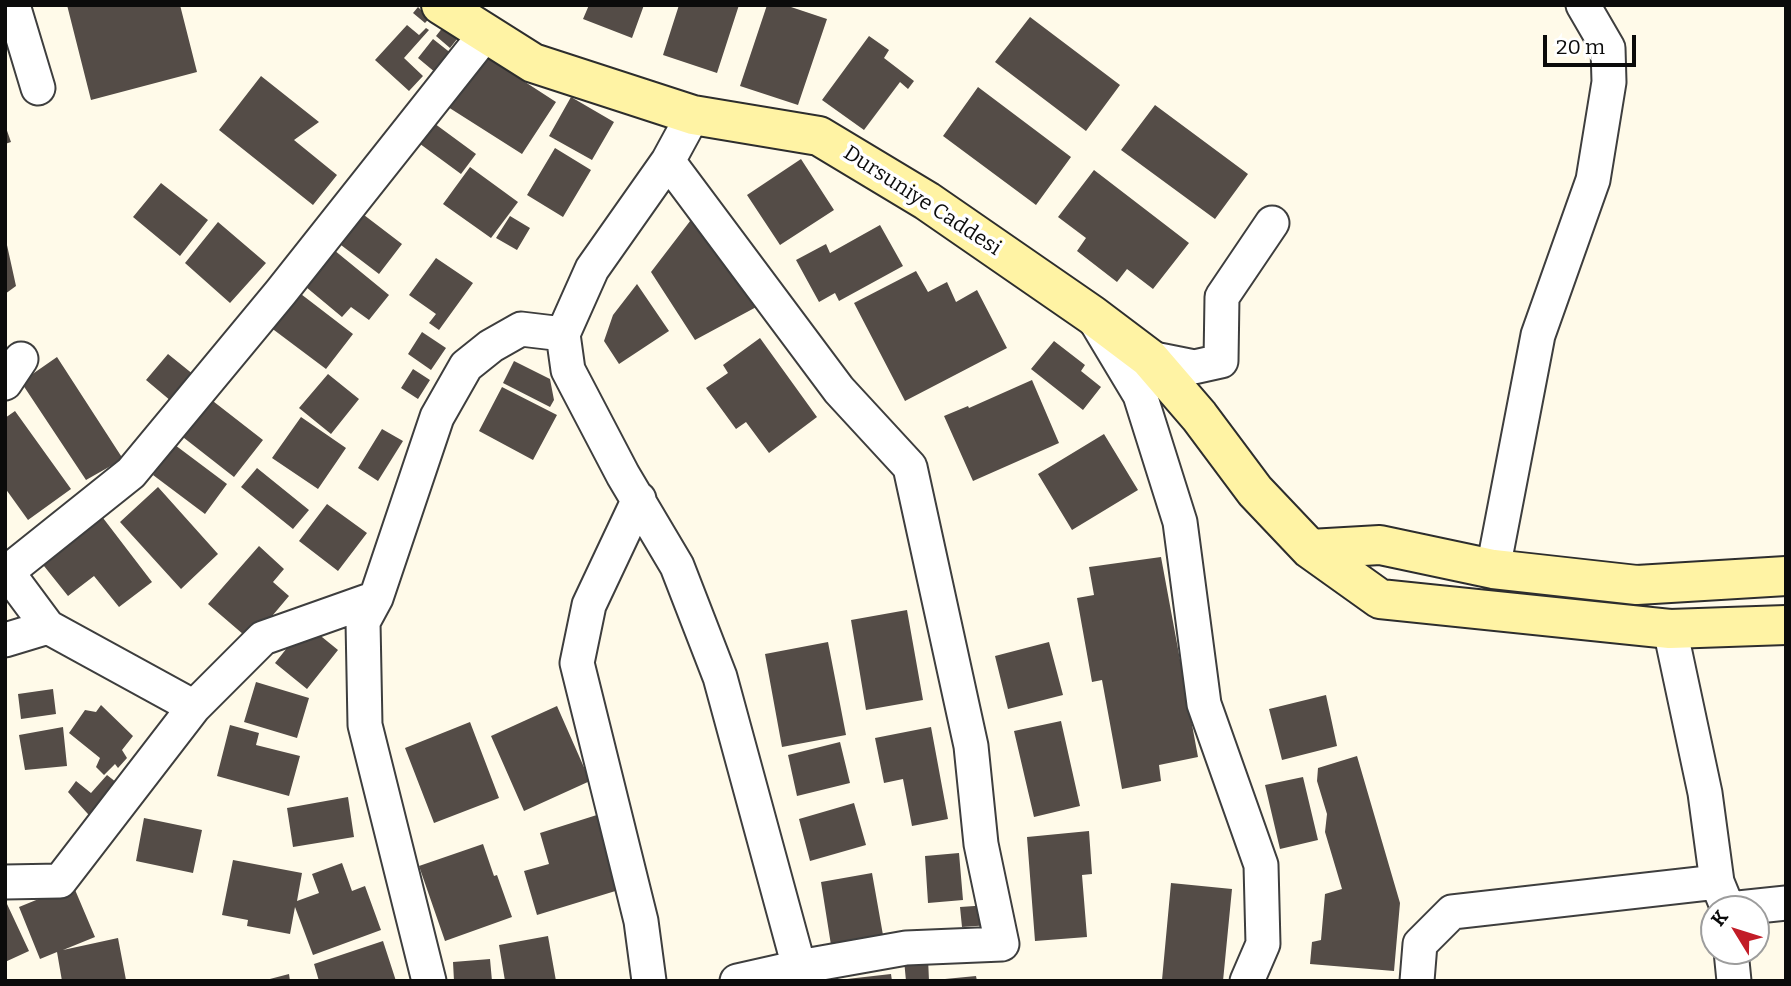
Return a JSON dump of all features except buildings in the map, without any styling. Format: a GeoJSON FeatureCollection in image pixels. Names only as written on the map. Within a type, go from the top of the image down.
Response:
{"type":"FeatureCollection","features":[{"type":"Feature","properties":{"kind":"street"},"geometry":{"type":"LineString","coordinates":[[13,5],[38,88]]}},
{"type":"Feature","properties":{"kind":"street","name":"Dursuniye Caddesi"},"geometry":{"type":"LineString","coordinates":[[441,5],[533,63],[693,114],[819,136],[927,201],[1092,315],[1149,358],[1199,416],[1255,491],[1310,549],[1380,600],[1670,629],[1786,625]]}},
{"type":"Feature","properties":{"kind":"street"},"geometry":{"type":"LineString","coordinates":[[1493,569],[1538,335],[1593,180],[1609,82],[1608,48],[1583,5]]}},
{"type":"Feature","properties":{"kind":"street"},"geometry":{"type":"LineString","coordinates":[[194,707],[48,627],[6,570],[131,473],[281,292],[487,32]]}},
{"type":"Feature","properties":{"kind":"street"},"geometry":{"type":"LineString","coordinates":[[693,114],[668,161],[592,269],[563,334],[568,370],[623,475],[677,566],[720,677],[799,967]]}},
{"type":"Feature","properties":{"kind":"street"},"geometry":{"type":"LineString","coordinates":[[668,161],[839,390],[910,467],[971,746],[981,844],[1002,944],[906,948],[737,981]]}},
{"type":"Feature","properties":{"kind":"street"},"geometry":{"type":"LineString","coordinates":[[1149,358],[1194,367],[1221,361],[1222,297],[1272,223]]}},
{"type":"Feature","properties":{"kind":"street"},"geometry":{"type":"LineString","coordinates":[[1092,315],[1140,395],[1180,522],[1203,704],[1261,865],[1263,944],[1247,981]]}},
{"type":"Feature","properties":{"kind":"street"},"geometry":{"type":"LineString","coordinates":[[429,981],[365,725],[363,622],[376,598],[437,417],[466,366],[491,346],[521,329],[563,334]]}},
{"type":"Feature","properties":{"kind":"street"},"geometry":{"type":"LineString","coordinates":[[639,499],[589,605],[577,663],[641,920],[649,981]]}},
{"type":"Feature","properties":{"kind":"street"},"geometry":{"type":"LineString","coordinates":[[1310,549],[1380,545],[1493,569],[1637,585],[1786,576]]}},
{"type":"Feature","properties":{"kind":"street"},"geometry":{"type":"LineString","coordinates":[[5,882],[60,881],[194,707],[264,638],[376,598]]}},
{"type":"Feature","properties":{"kind":"street"},"geometry":{"type":"LineString","coordinates":[[5,640],[48,627]]}},
{"type":"Feature","properties":{"kind":"street"},"geometry":{"type":"LineString","coordinates":[[1670,629],[1724,895]]}},
{"type":"Feature","properties":{"kind":"street"},"geometry":{"type":"LineString","coordinates":[[1417,981],[1420,944],[1452,912],[1700,901]]}}]}
